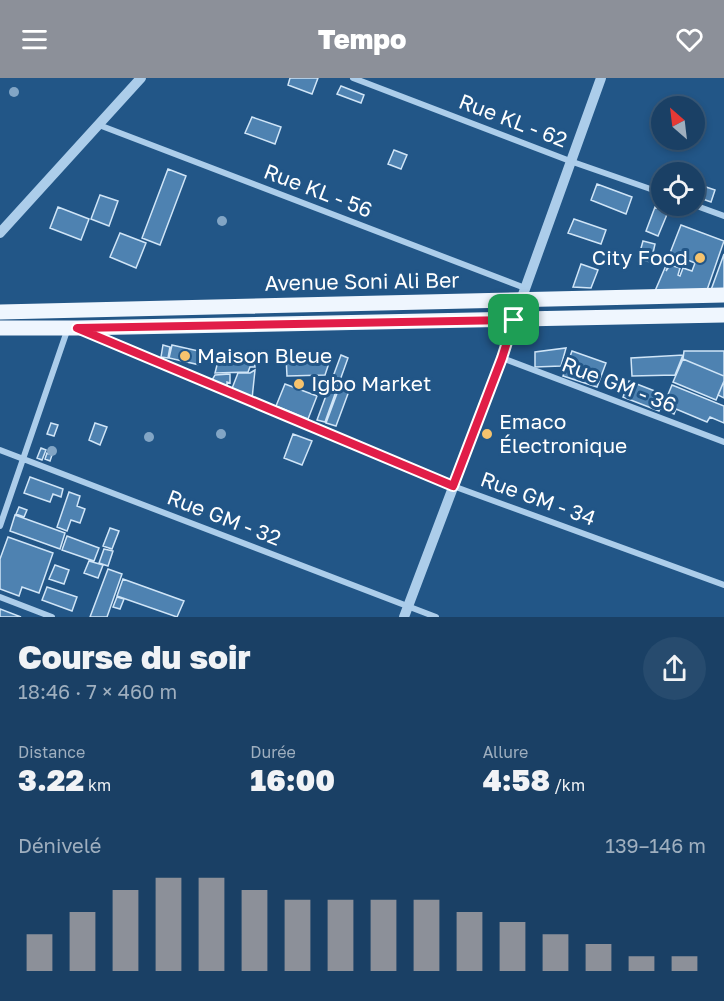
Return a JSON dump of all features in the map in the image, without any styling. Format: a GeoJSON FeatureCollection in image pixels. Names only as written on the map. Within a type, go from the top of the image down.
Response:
{"type":"FeatureCollection","features":[{"type":"Feature","properties":{"kind":"main road","name":"Avenue Soni Ali Ber"},"geometry":{"type":"LineString","coordinates":[[0,312],[523,294],[724,294]]}},
{"type":"Feature","properties":{"kind":"main road","name":"Avenue Soni Ali Ber"},"geometry":{"type":"LineString","coordinates":[[0,328],[724,315]]}},
{"type":"Feature","properties":{"kind":"street"},"geometry":{"type":"LineString","coordinates":[[0,233],[141,78]]}},
{"type":"Feature","properties":{"kind":"street","name":"Rue KL - 62"},"geometry":{"type":"LineString","coordinates":[[353,78],[570,161],[651,189]]}},
{"type":"Feature","properties":{"kind":"street"},"geometry":{"type":"LineString","coordinates":[[406,612],[502,358],[601,78]]}},
{"type":"Feature","properties":{"kind":"street","name":"Rue KL - 56"},"geometry":{"type":"LineString","coordinates":[[98,125],[523,294]]}},
{"type":"Feature","properties":{"kind":"street"},"geometry":{"type":"LineString","coordinates":[[705,209],[724,216]]}},
{"type":"Feature","properties":{"kind":"street"},"geometry":{"type":"LineString","coordinates":[[0,526],[22,458],[72,328]]}},
{"type":"Feature","properties":{"kind":"street","name":"Rue GM - 34"},"geometry":{"type":"LineString","coordinates":[[72,328],[453,486],[724,585]]}},
{"type":"Feature","properties":{"kind":"street","name":"Rue GM - 36"},"geometry":{"type":"LineString","coordinates":[[502,358],[724,442]]}},
{"type":"Feature","properties":{"kind":"street","name":"Rue GM - 32"},"geometry":{"type":"LineString","coordinates":[[0,450],[406,612],[436,617]]}},
{"type":"Feature","properties":{"kind":"street"},"geometry":{"type":"LineString","coordinates":[[0,597],[52,617]]}},
{"type":"Feature","properties":{"kind":"building"},"geometry":{"type":"Polygon","coordinates":[[[290,78],[318,78],[312,94],[288,85],[290,78]]]}},
{"type":"Feature","properties":{"kind":"building"},"geometry":{"type":"Polygon","coordinates":[[[341,86],[364,95],[361,103],[337,94],[341,86]]]}},
{"type":"Feature","properties":{"kind":"building"},"geometry":{"type":"Polygon","coordinates":[[[252,117],[281,127],[275,144],[245,133],[252,117]]]}},
{"type":"Feature","properties":{"kind":"building"},"geometry":{"type":"Polygon","coordinates":[[[394,150],[407,155],[401,169],[388,164],[394,150]]]}},
{"type":"Feature","properties":{"kind":"building"},"geometry":{"type":"Polygon","coordinates":[[[168,169],[186,176],[160,245],[142,238],[168,169]]]}},
{"type":"Feature","properties":{"kind":"building"},"geometry":{"type":"Polygon","coordinates":[[[597,184],[632,197],[626,214],[591,200],[597,184]]]}},
{"type":"Feature","properties":{"kind":"building"},"geometry":{"type":"Polygon","coordinates":[[[705,187],[715,190],[711,202],[705,200],[705,187]]]}},
{"type":"Feature","properties":{"kind":"building"},"geometry":{"type":"Polygon","coordinates":[[[100,195],[118,201],[109,226],[91,219],[100,195]]]}},
{"type":"Feature","properties":{"kind":"building"},"geometry":{"type":"Polygon","coordinates":[[[58,207],[89,219],[81,240],[50,228],[58,207]]]}},
{"type":"Feature","properties":{"kind":"building"},"geometry":{"type":"Polygon","coordinates":[[[652,216],[666,216],[658,236],[646,231],[652,216]]]}},
{"type":"Feature","properties":{"kind":"building"},"geometry":{"type":"Polygon","coordinates":[[[574,219],[606,230],[601,244],[568,233],[574,219]]]}},
{"type":"Feature","properties":{"kind":"building","name":"City Food"},"geometry":{"type":"Polygon","coordinates":[[[681,225],[724,241],[707,290],[655,291],[667,263],[669,264],[666,271],[670,265],[680,268],[678,275],[680,276],[683,268],[692,271],[695,263],[670,253],[681,225]]]}},
{"type":"Feature","properties":{"kind":"building"},"geometry":{"type":"Polygon","coordinates":[[[120,233],[146,243],[136,268],[110,257],[120,233]]]}},
{"type":"Feature","properties":{"kind":"building"},"geometry":{"type":"Polygon","coordinates":[[[643,241],[655,244],[651,262],[638,259],[643,241]]]}},
{"type":"Feature","properties":{"kind":"building"},"geometry":{"type":"Polygon","coordinates":[[[724,254],[724,289],[711,290],[724,254]]]}},
{"type":"Feature","properties":{"kind":"building"},"geometry":{"type":"Polygon","coordinates":[[[581,264],[598,270],[591,288],[573,287],[581,264]]]}},
{"type":"Feature","properties":{"kind":"building"},"geometry":{"type":"Polygon","coordinates":[[[163,345],[170,347],[168,358],[161,357],[163,345]]]}},
{"type":"Feature","properties":{"kind":"building"},"geometry":{"type":"Polygon","coordinates":[[[172,345],[203,352],[200,365],[169,358],[172,345]]]}},
{"type":"Feature","properties":{"kind":"building"},"geometry":{"type":"Polygon","coordinates":[[[566,348],[561,366],[535,367],[535,352],[566,348]]]}},
{"type":"Feature","properties":{"kind":"building"},"geometry":{"type":"Polygon","coordinates":[[[572,351],[606,363],[597,387],[563,376],[572,351]]]}},
{"type":"Feature","properties":{"kind":"building"},"geometry":{"type":"Polygon","coordinates":[[[684,351],[724,351],[724,376],[683,359],[684,351]]]}},
{"type":"Feature","properties":{"kind":"building"},"geometry":{"type":"Polygon","coordinates":[[[332,354],[325,375],[287,376],[286,356],[332,354]]]}},
{"type":"Feature","properties":{"kind":"building"},"geometry":{"type":"Polygon","coordinates":[[[341,355],[348,358],[325,422],[317,420],[341,355]]]}},
{"type":"Feature","properties":{"kind":"building"},"geometry":{"type":"Polygon","coordinates":[[[683,355],[675,375],[632,376],[631,358],[683,355]]]}},
{"type":"Feature","properties":{"kind":"building"},"geometry":{"type":"Polygon","coordinates":[[[254,359],[255,367],[250,367],[248,372],[215,373],[218,361],[254,359]]]}},
{"type":"Feature","properties":{"kind":"building"},"geometry":{"type":"Polygon","coordinates":[[[683,359],[724,376],[716,400],[673,382],[683,359]]]}},
{"type":"Feature","properties":{"kind":"building"},"geometry":{"type":"Polygon","coordinates":[[[255,370],[252,399],[231,391],[238,373],[250,373],[255,370]]]}},
{"type":"Feature","properties":{"kind":"building"},"geometry":{"type":"Polygon","coordinates":[[[230,374],[227,389],[211,382],[215,375],[230,374]]]}},
{"type":"Feature","properties":{"kind":"building"},"geometry":{"type":"Polygon","coordinates":[[[629,381],[665,395],[659,411],[623,397],[629,381]]]}},
{"type":"Feature","properties":{"kind":"building"},"geometry":{"type":"Polygon","coordinates":[[[724,381],[724,398],[718,395],[724,381]]]}},
{"type":"Feature","properties":{"kind":"building"},"geometry":{"type":"Polygon","coordinates":[[[285,384],[317,396],[308,419],[276,406],[285,384]]]}},
{"type":"Feature","properties":{"kind":"building"},"geometry":{"type":"Polygon","coordinates":[[[672,385],[724,406],[724,423],[710,417],[707,422],[676,409],[674,414],[662,409],[672,385]]]}},
{"type":"Feature","properties":{"kind":"building"},"geometry":{"type":"Polygon","coordinates":[[[339,388],[349,391],[336,426],[326,423],[339,388]]]}},
{"type":"Feature","properties":{"kind":"building"},"geometry":{"type":"Polygon","coordinates":[[[51,423],[58,425],[54,436],[47,434],[51,423]]]}},
{"type":"Feature","properties":{"kind":"building"},"geometry":{"type":"Polygon","coordinates":[[[95,423],[107,427],[100,445],[89,440],[95,423]]]}},
{"type":"Feature","properties":{"kind":"building"},"geometry":{"type":"Polygon","coordinates":[[[293,434],[312,441],[302,465],[284,458],[293,434]]]}},
{"type":"Feature","properties":{"kind":"building"},"geometry":{"type":"Polygon","coordinates":[[[41,448],[46,450],[42,460],[37,458],[41,448]]]}},
{"type":"Feature","properties":{"kind":"building"},"geometry":{"type":"Polygon","coordinates":[[[47,453],[52,455],[50,461],[45,459],[47,453]]]}},
{"type":"Feature","properties":{"kind":"building"},"geometry":{"type":"Polygon","coordinates":[[[30,477],[63,489],[61,497],[53,494],[50,502],[24,493],[30,477]]]}},
{"type":"Feature","properties":{"kind":"building"},"geometry":{"type":"Polygon","coordinates":[[[69,492],[80,496],[77,506],[85,509],[80,523],[71,520],[67,531],[57,527],[69,492]]]}},
{"type":"Feature","properties":{"kind":"building"},"geometry":{"type":"Polygon","coordinates":[[[19,507],[27,510],[24,517],[16,514],[19,507]]]}},
{"type":"Feature","properties":{"kind":"building"},"geometry":{"type":"Polygon","coordinates":[[[15,515],[65,533],[60,549],[10,531],[15,515]]]}},
{"type":"Feature","properties":{"kind":"building"},"geometry":{"type":"Polygon","coordinates":[[[110,528],[119,531],[112,549],[103,546],[110,528]]]}},
{"type":"Feature","properties":{"kind":"building"},"geometry":{"type":"Polygon","coordinates":[[[67,536],[99,548],[94,561],[62,550],[67,536]]]}},
{"type":"Feature","properties":{"kind":"building"},"geometry":{"type":"Polygon","coordinates":[[[8,537],[53,553],[39,593],[22,587],[19,596],[0,589],[0,559],[8,537]]]}},
{"type":"Feature","properties":{"kind":"building"},"geometry":{"type":"Polygon","coordinates":[[[104,549],[113,551],[108,566],[99,563],[104,549]]]}},
{"type":"Feature","properties":{"kind":"building"},"geometry":{"type":"Polygon","coordinates":[[[89,561],[103,565],[98,578],[84,573],[89,561]]]}},
{"type":"Feature","properties":{"kind":"building"},"geometry":{"type":"Polygon","coordinates":[[[55,565],[69,570],[64,584],[49,579],[55,565]]]}},
{"type":"Feature","properties":{"kind":"building"},"geometry":{"type":"Polygon","coordinates":[[[108,569],[122,574],[107,617],[90,617],[108,569]]]}},
{"type":"Feature","properties":{"kind":"building"},"geometry":{"type":"Polygon","coordinates":[[[123,579],[184,601],[177,617],[117,596],[123,579]]]}},
{"type":"Feature","properties":{"kind":"building"},"geometry":{"type":"Polygon","coordinates":[[[47,587],[77,597],[72,611],[42,600],[47,587]]]}},
{"type":"Feature","properties":{"kind":"building"},"geometry":{"type":"Polygon","coordinates":[[[117,597],[124,599],[120,609],[113,607],[117,597]]]}},
{"type":"Feature","properties":{"kind":"building"},"geometry":{"type":"Polygon","coordinates":[[[0,609],[21,617],[0,617],[0,609]]]}},
{"type":"Feature","properties":{"kind":"place","name":"City Food"},"geometry":{"type":"Point","coordinates":[700,258]}},
{"type":"Feature","properties":{"kind":"place","name":"Maison Bleue"},"geometry":{"type":"Point","coordinates":[185,356]}},
{"type":"Feature","properties":{"kind":"place","name":"Igbo Market"},"geometry":{"type":"Point","coordinates":[299,384]}},
{"type":"Feature","properties":{"kind":"place","name":"Emaco Électronique"},"geometry":{"type":"Point","coordinates":[487,434]}},
{"type":"Feature","properties":{"kind":"route"},"geometry":{"type":"LineString","coordinates":[[514,320],[502,358],[453,486],[77,328],[301,324],[514,320]]}}]}
